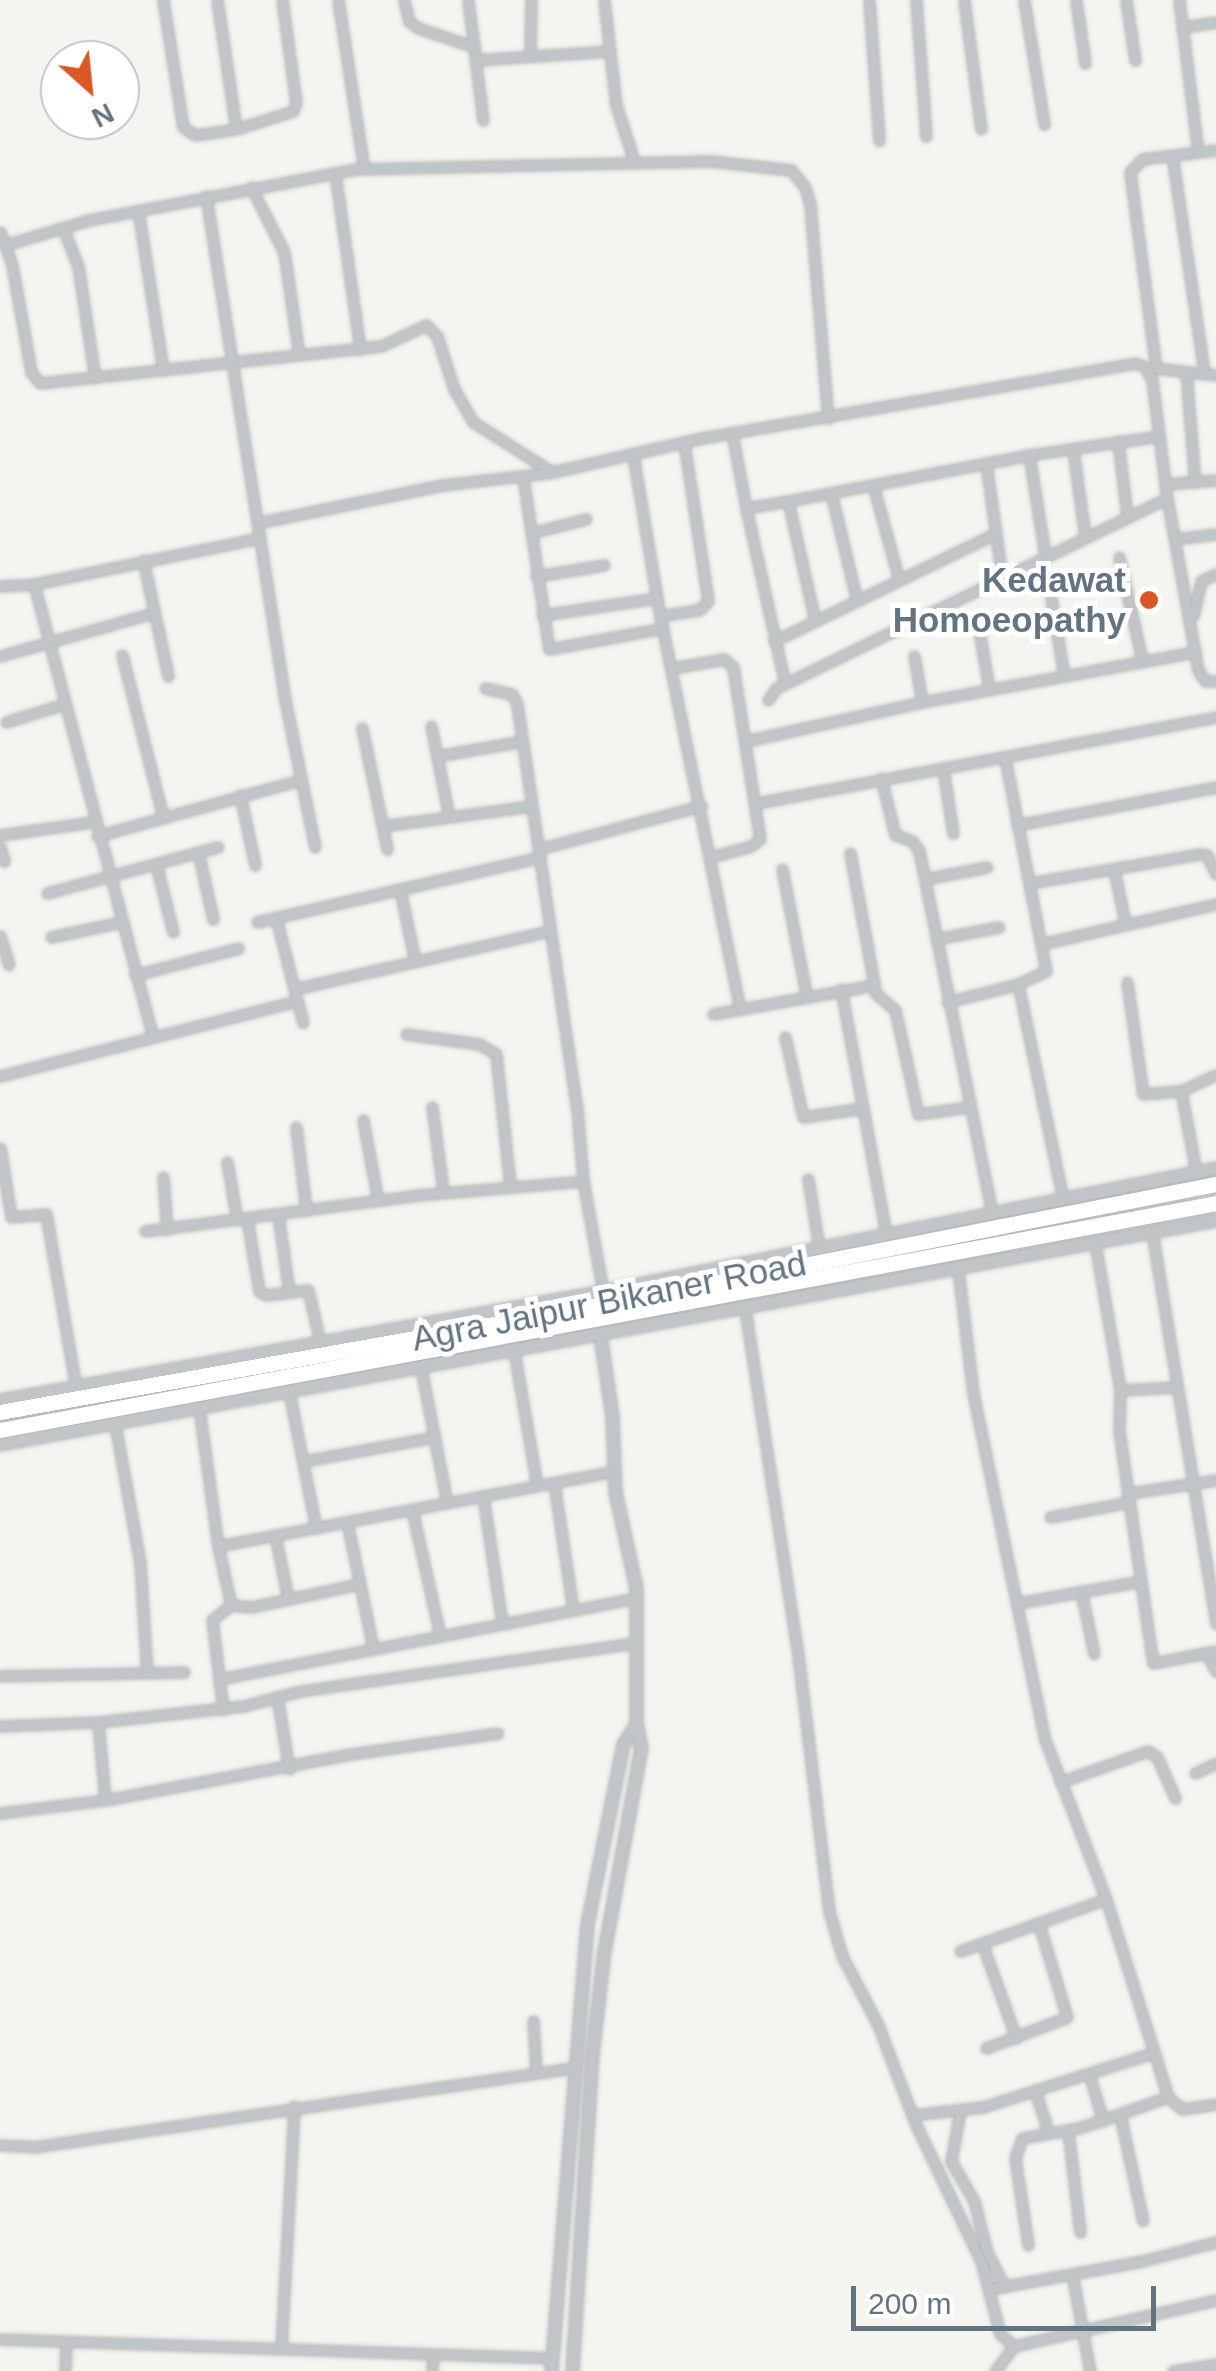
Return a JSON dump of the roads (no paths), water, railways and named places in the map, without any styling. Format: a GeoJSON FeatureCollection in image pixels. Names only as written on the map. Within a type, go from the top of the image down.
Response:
{"type":"FeatureCollection","features":[{"type":"Feature","properties":{"kind":"highway","name":"Agra Jaipur Bikaner Road"},"geometry":{"type":"LineString","coordinates":[[0,1412],[605,1304],[1216,1184]]}},
{"type":"Feature","properties":{"kind":"highway","name":"Agra Jaipur Bikaner Road"},"geometry":{"type":"LineString","coordinates":[[0,1430],[578,1326],[1216,1203]]}},
{"type":"Feature","properties":{"kind":"street"},"geometry":{"type":"LineString","coordinates":[[163,0],[183,127],[195,135],[283,117],[296,103],[282,0]]}},
{"type":"Feature","properties":{"kind":"street"},"geometry":{"type":"LineString","coordinates":[[217,0],[236,129]]}},
{"type":"Feature","properties":{"kind":"street"},"geometry":{"type":"LineString","coordinates":[[338,0],[364,169]]}},
{"type":"Feature","properties":{"kind":"street"},"geometry":{"type":"LineString","coordinates":[[404,0],[409,21],[418,28],[475,46]]}},
{"type":"Feature","properties":{"kind":"street"},"geometry":{"type":"LineString","coordinates":[[468,0],[483,120]]}},
{"type":"Feature","properties":{"kind":"street"},"geometry":{"type":"LineString","coordinates":[[530,56],[531,0]]}},
{"type":"Feature","properties":{"kind":"street"},"geometry":{"type":"LineString","coordinates":[[604,0],[616,106],[634,162]]}},
{"type":"Feature","properties":{"kind":"street"},"geometry":{"type":"LineString","coordinates":[[869,0],[879,141]]}},
{"type":"Feature","properties":{"kind":"street"},"geometry":{"type":"LineString","coordinates":[[916,0],[926,137]]}},
{"type":"Feature","properties":{"kind":"street"},"geometry":{"type":"LineString","coordinates":[[964,0],[981,129]]}},
{"type":"Feature","properties":{"kind":"street"},"geometry":{"type":"LineString","coordinates":[[1024,0],[1044,124]]}},
{"type":"Feature","properties":{"kind":"street"},"geometry":{"type":"LineString","coordinates":[[1076,0],[1085,63]]}},
{"type":"Feature","properties":{"kind":"street"},"geometry":{"type":"LineString","coordinates":[[1126,0],[1135,60]]}},
{"type":"Feature","properties":{"kind":"street"},"geometry":{"type":"LineString","coordinates":[[1179,0],[1198,152]]}},
{"type":"Feature","properties":{"kind":"street"},"geometry":{"type":"LineString","coordinates":[[1182,27],[1216,22]]}},
{"type":"Feature","properties":{"kind":"street"},"geometry":{"type":"LineString","coordinates":[[476,60],[610,51]]}},
{"type":"Feature","properties":{"kind":"street"},"geometry":{"type":"LineString","coordinates":[[1216,150],[1142,159],[1130,172],[1167,498],[1200,676],[1216,682]]}},
{"type":"Feature","properties":{"kind":"street"},"geometry":{"type":"LineString","coordinates":[[1172,155],[1204,374]]}},
{"type":"Feature","properties":{"kind":"street"},"geometry":{"type":"LineString","coordinates":[[5,246],[138,210],[364,169],[634,162],[727,163],[791,170],[798,176],[810,205],[828,418]]}},
{"type":"Feature","properties":{"kind":"street"},"geometry":{"type":"LineString","coordinates":[[335,173],[360,348]]}},
{"type":"Feature","properties":{"kind":"street"},"geometry":{"type":"LineString","coordinates":[[251,187],[284,252],[299,355]]}},
{"type":"Feature","properties":{"kind":"street"},"geometry":{"type":"LineString","coordinates":[[206,196],[257,524],[315,847]]}},
{"type":"Feature","properties":{"kind":"street"},"geometry":{"type":"LineString","coordinates":[[138,210],[163,370]]}},
{"type":"Feature","properties":{"kind":"street"},"geometry":{"type":"LineString","coordinates":[[63,228],[78,266],[95,378]]}},
{"type":"Feature","properties":{"kind":"street"},"geometry":{"type":"LineString","coordinates":[[0,232],[35,380],[47,383],[360,348],[394,343],[421,326],[430,326],[473,422],[552,472]]}},
{"type":"Feature","properties":{"kind":"street"},"geometry":{"type":"LineString","coordinates":[[257,524],[442,485],[552,472],[684,442],[1125,362],[1216,375]]}},
{"type":"Feature","properties":{"kind":"street"},"geometry":{"type":"LineString","coordinates":[[1186,372],[1195,482]]}},
{"type":"Feature","properties":{"kind":"street"},"geometry":{"type":"LineString","coordinates":[[732,433],[785,684]]}},
{"type":"Feature","properties":{"kind":"street"},"geometry":{"type":"LineString","coordinates":[[746,508],[986,463],[1160,436]]}},
{"type":"Feature","properties":{"kind":"street"},"geometry":{"type":"LineString","coordinates":[[1118,441],[1127,516]]}},
{"type":"Feature","properties":{"kind":"street"},"geometry":{"type":"LineString","coordinates":[[660,616],[699,610],[708,602],[684,442]]}},
{"type":"Feature","properties":{"kind":"street"},"geometry":{"type":"LineString","coordinates":[[1073,450],[1085,536]]}},
{"type":"Feature","properties":{"kind":"street"},"geometry":{"type":"LineString","coordinates":[[633,455],[660,616],[740,1008]]}},
{"type":"Feature","properties":{"kind":"street"},"geometry":{"type":"LineString","coordinates":[[1029,456],[1044,555]]}},
{"type":"Feature","properties":{"kind":"street"},"geometry":{"type":"LineString","coordinates":[[986,463],[1002,578]]}},
{"type":"Feature","properties":{"kind":"street"},"geometry":{"type":"LineString","coordinates":[[523,476],[542,616],[551,650],[663,628]]}},
{"type":"Feature","properties":{"kind":"street"},"geometry":{"type":"LineString","coordinates":[[1165,484],[1216,480]]}},
{"type":"Feature","properties":{"kind":"street"},"geometry":{"type":"LineString","coordinates":[[873,484],[899,580]]}},
{"type":"Feature","properties":{"kind":"street"},"geometry":{"type":"LineString","coordinates":[[830,493],[857,601]]}},
{"type":"Feature","properties":{"kind":"street"},"geometry":{"type":"LineString","coordinates":[[768,700],[771,691],[1167,498]]}},
{"type":"Feature","properties":{"kind":"street"},"geometry":{"type":"LineString","coordinates":[[788,501],[815,621]]}},
{"type":"Feature","properties":{"kind":"street"},"geometry":{"type":"LineString","coordinates":[[530,533],[586,519]]}},
{"type":"Feature","properties":{"kind":"street"},"geometry":{"type":"LineString","coordinates":[[774,641],[996,532]]}},
{"type":"Feature","properties":{"kind":"street"},"geometry":{"type":"LineString","coordinates":[[1175,539],[1216,534]]}},
{"type":"Feature","properties":{"kind":"street"},"geometry":{"type":"LineString","coordinates":[[0,586],[34,584],[260,538]]}},
{"type":"Feature","properties":{"kind":"street"},"geometry":{"type":"LineString","coordinates":[[1119,557],[1142,660]]}},
{"type":"Feature","properties":{"kind":"street"},"geometry":{"type":"LineString","coordinates":[[144,560],[168,676]]}},
{"type":"Feature","properties":{"kind":"street"},"geometry":{"type":"LineString","coordinates":[[536,576],[604,565]]}},
{"type":"Feature","properties":{"kind":"street"},"geometry":{"type":"LineString","coordinates":[[1192,624],[1196,592],[1202,582],[1216,574]]}},
{"type":"Feature","properties":{"kind":"street"},"geometry":{"type":"LineString","coordinates":[[34,584],[97,836],[153,1036]]}},
{"type":"Feature","properties":{"kind":"street"},"geometry":{"type":"LineString","coordinates":[[542,616],[657,598]]}},
{"type":"Feature","properties":{"kind":"street"},"geometry":{"type":"LineString","coordinates":[[1051,598],[1064,676]]}},
{"type":"Feature","properties":{"kind":"street"},"geometry":{"type":"LineString","coordinates":[[0,656],[153,613]]}},
{"type":"Feature","properties":{"kind":"street"},"geometry":{"type":"LineString","coordinates":[[978,624],[990,690]]}},
{"type":"Feature","properties":{"kind":"street"},"geometry":{"type":"LineString","coordinates":[[746,741],[922,702],[1195,652]]}},
{"type":"Feature","properties":{"kind":"street"},"geometry":{"type":"LineString","coordinates":[[122,655],[163,816]]}},
{"type":"Feature","properties":{"kind":"street"},"geometry":{"type":"LineString","coordinates":[[914,656],[922,702]]}},
{"type":"Feature","properties":{"kind":"street"},"geometry":{"type":"LineString","coordinates":[[673,668],[728,661],[746,741],[757,803],[758,842],[710,857]]}},
{"type":"Feature","properties":{"kind":"street"},"geometry":{"type":"LineString","coordinates":[[485,688],[512,694],[523,741],[578,1108],[583,1181],[603,1291]]}},
{"type":"Feature","properties":{"kind":"street"},"geometry":{"type":"LineString","coordinates":[[6,722],[64,704]]}},
{"type":"Feature","properties":{"kind":"street"},"geometry":{"type":"LineString","coordinates":[[757,803],[1216,716]]}},
{"type":"Feature","properties":{"kind":"street"},"geometry":{"type":"LineString","coordinates":[[431,726],[448,817]]}},
{"type":"Feature","properties":{"kind":"street"},"geometry":{"type":"LineString","coordinates":[[362,728],[387,849]]}},
{"type":"Feature","properties":{"kind":"street"},"geometry":{"type":"LineString","coordinates":[[436,756],[523,741]]}},
{"type":"Feature","properties":{"kind":"street"},"geometry":{"type":"LineString","coordinates":[[946,1002],[1045,974],[1005,758]]}},
{"type":"Feature","properties":{"kind":"street"},"geometry":{"type":"LineString","coordinates":[[942,769],[953,833]]}},
{"type":"Feature","properties":{"kind":"street"},"geometry":{"type":"LineString","coordinates":[[881,778],[892,830],[918,846],[946,1002],[992,1214]]}},
{"type":"Feature","properties":{"kind":"street"},"geometry":{"type":"LineString","coordinates":[[97,836],[302,780]]}},
{"type":"Feature","properties":{"kind":"street"},"geometry":{"type":"LineString","coordinates":[[1017,826],[1216,787]]}},
{"type":"Feature","properties":{"kind":"street"},"geometry":{"type":"LineString","coordinates":[[240,795],[255,865]]}},
{"type":"Feature","properties":{"kind":"street"},"geometry":{"type":"LineString","coordinates":[[382,826],[532,806]]}},
{"type":"Feature","properties":{"kind":"street"},"geometry":{"type":"LineString","coordinates":[[257,922],[400,890],[701,806]]}},
{"type":"Feature","properties":{"kind":"street"},"geometry":{"type":"LineString","coordinates":[[0,835],[94,822]]}},
{"type":"Feature","properties":{"kind":"street"},"geometry":{"type":"LineString","coordinates":[[0,847],[4,860]]}},
{"type":"Feature","properties":{"kind":"street"},"geometry":{"type":"LineString","coordinates":[[48,892],[218,847]]}},
{"type":"Feature","properties":{"kind":"street"},"geometry":{"type":"LineString","coordinates":[[198,852],[214,919]]}},
{"type":"Feature","properties":{"kind":"street"},"geometry":{"type":"LineString","coordinates":[[850,853],[874,985],[879,999],[895,1010],[919,1116],[970,1107]]}},
{"type":"Feature","properties":{"kind":"street"},"geometry":{"type":"LineString","coordinates":[[1030,883],[1199,854],[1207,856],[1216,874]]}},
{"type":"Feature","properties":{"kind":"street"},"geometry":{"type":"LineString","coordinates":[[156,864],[173,932]]}},
{"type":"Feature","properties":{"kind":"street"},"geometry":{"type":"LineString","coordinates":[[925,880],[987,868]]}},
{"type":"Feature","properties":{"kind":"street"},"geometry":{"type":"LineString","coordinates":[[782,869],[806,994]]}},
{"type":"Feature","properties":{"kind":"street"},"geometry":{"type":"LineString","coordinates":[[1114,869],[1125,923]]}},
{"type":"Feature","properties":{"kind":"street"},"geometry":{"type":"LineString","coordinates":[[400,890],[416,961]]}},
{"type":"Feature","properties":{"kind":"street"},"geometry":{"type":"LineString","coordinates":[[1040,944],[1216,904]]}},
{"type":"Feature","properties":{"kind":"street"},"geometry":{"type":"LineString","coordinates":[[276,918],[302,1023]]}},
{"type":"Feature","properties":{"kind":"street"},"geometry":{"type":"LineString","coordinates":[[51,937],[121,922]]}},
{"type":"Feature","properties":{"kind":"street"},"geometry":{"type":"LineString","coordinates":[[936,939],[999,926]]}},
{"type":"Feature","properties":{"kind":"street"},"geometry":{"type":"LineString","coordinates":[[294,988],[550,930]]}},
{"type":"Feature","properties":{"kind":"street"},"geometry":{"type":"LineString","coordinates":[[0,936],[8,965]]}},
{"type":"Feature","properties":{"kind":"street"},"geometry":{"type":"LineString","coordinates":[[134,976],[239,948]]}},
{"type":"Feature","properties":{"kind":"street"},"geometry":{"type":"LineString","coordinates":[[1127,982],[1142,1092],[1151,1097],[1181,1092],[1216,1076]]}},
{"type":"Feature","properties":{"kind":"street"},"geometry":{"type":"LineString","coordinates":[[1018,984],[1063,1199]]}},
{"type":"Feature","properties":{"kind":"street"},"geometry":{"type":"LineString","coordinates":[[712,1014],[806,994],[874,985]]}},
{"type":"Feature","properties":{"kind":"street"},"geometry":{"type":"LineString","coordinates":[[841,988],[886,1235]]}},
{"type":"Feature","properties":{"kind":"street"},"geometry":{"type":"LineString","coordinates":[[0,1076],[297,1001]]}},
{"type":"Feature","properties":{"kind":"street"},"geometry":{"type":"LineString","coordinates":[[406,1034],[479,1044],[496,1054],[510,1185]]}},
{"type":"Feature","properties":{"kind":"street"},"geometry":{"type":"LineString","coordinates":[[785,1036],[803,1118],[863,1108]]}},
{"type":"Feature","properties":{"kind":"street"},"geometry":{"type":"LineString","coordinates":[[1181,1092],[1196,1172]]}},
{"type":"Feature","properties":{"kind":"street"},"geometry":{"type":"LineString","coordinates":[[432,1107],[443,1192]]}},
{"type":"Feature","properties":{"kind":"street"},"geometry":{"type":"LineString","coordinates":[[363,1120],[378,1201]]}},
{"type":"Feature","properties":{"kind":"street"},"geometry":{"type":"LineString","coordinates":[[296,1127],[306,1210]]}},
{"type":"Feature","properties":{"kind":"street"},"geometry":{"type":"LineString","coordinates":[[0,1147],[11,1218],[46,1214],[76,1387]]}},
{"type":"Feature","properties":{"kind":"street"},"geometry":{"type":"LineString","coordinates":[[227,1162],[260,1293],[310,1292],[320,1342]]}},
{"type":"Feature","properties":{"kind":"street"},"geometry":{"type":"LineString","coordinates":[[0,1400],[603,1291],[1216,1168]]}},
{"type":"Feature","properties":{"kind":"street"},"geometry":{"type":"LineString","coordinates":[[163,1177],[168,1230]]}},
{"type":"Feature","properties":{"kind":"street"},"geometry":{"type":"LineString","coordinates":[[808,1178],[819,1248]]}},
{"type":"Feature","properties":{"kind":"street"},"geometry":{"type":"LineString","coordinates":[[145,1231],[443,1192],[583,1181]]}},
{"type":"Feature","properties":{"kind":"street"},"geometry":{"type":"LineString","coordinates":[[278,1215],[289,1292]]}},
{"type":"Feature","properties":{"kind":"street"},"geometry":{"type":"LineString","coordinates":[[0,1444],[1216,1220]]}},
{"type":"Feature","properties":{"kind":"street"},"geometry":{"type":"LineString","coordinates":[[1152,1232],[1216,1624]]}},
{"type":"Feature","properties":{"kind":"street"},"geometry":{"type":"LineString","coordinates":[[1095,1243],[1120,1390],[1119,1431],[1153,1663],[1211,1652],[1216,1671]]}},
{"type":"Feature","properties":{"kind":"street"},"geometry":{"type":"LineString","coordinates":[[958,1270],[973,1393],[1044,1737],[1106,1900],[1168,2097],[1182,2109],[1216,2104]]}},
{"type":"Feature","properties":{"kind":"street"},"geometry":{"type":"LineString","coordinates":[[745,1309],[798,1655],[828,1910],[842,1956],[878,2026],[912,2115],[957,2204],[990,2289],[1000,2334],[1014,2346]]}},
{"type":"Feature","properties":{"kind":"street"},"geometry":{"type":"LineString","coordinates":[[572,2371],[580,2198],[599,1992],[641,1748],[636,1722],[636,1598],[614,1472],[600,1335]]}},
{"type":"Feature","properties":{"kind":"street"},"geometry":{"type":"LineString","coordinates":[[514,1351],[537,1486]]}},
{"type":"Feature","properties":{"kind":"street"},"geometry":{"type":"LineString","coordinates":[[421,1368],[447,1503]]}},
{"type":"Feature","properties":{"kind":"street"},"geometry":{"type":"LineString","coordinates":[[1120,1390],[1176,1387]]}},
{"type":"Feature","properties":{"kind":"street"},"geometry":{"type":"LineString","coordinates":[[289,1392],[316,1528]]}},
{"type":"Feature","properties":{"kind":"street"},"geometry":{"type":"LineString","coordinates":[[199,1408],[218,1546],[231,1606]]}},
{"type":"Feature","properties":{"kind":"street"},"geometry":{"type":"LineString","coordinates":[[115,1424],[140,1562],[147,1674]]}},
{"type":"Feature","properties":{"kind":"street"},"geometry":{"type":"LineString","coordinates":[[304,1460],[434,1436]]}},
{"type":"Feature","properties":{"kind":"street"},"geometry":{"type":"LineString","coordinates":[[218,1546],[614,1472]]}},
{"type":"Feature","properties":{"kind":"street"},"geometry":{"type":"LineString","coordinates":[[1130,1493],[1216,1480]]}},
{"type":"Feature","properties":{"kind":"street"},"geometry":{"type":"LineString","coordinates":[[554,1483],[573,1610]]}},
{"type":"Feature","properties":{"kind":"street"},"geometry":{"type":"LineString","coordinates":[[1050,1518],[1124,1503],[1130,1493]]}},
{"type":"Feature","properties":{"kind":"street"},"geometry":{"type":"LineString","coordinates":[[483,1496],[502,1623]]}},
{"type":"Feature","properties":{"kind":"street"},"geometry":{"type":"LineString","coordinates":[[412,1510],[440,1635]]}},
{"type":"Feature","properties":{"kind":"street"},"geometry":{"type":"LineString","coordinates":[[347,1522],[372,1648]]}},
{"type":"Feature","properties":{"kind":"street"},"geometry":{"type":"LineString","coordinates":[[275,1536],[288,1599]]}},
{"type":"Feature","properties":{"kind":"street"},"geometry":{"type":"LineString","coordinates":[[1018,1603],[1140,1580]]}},
{"type":"Feature","properties":{"kind":"street"},"geometry":{"type":"LineString","coordinates":[[222,1709],[212,1620],[231,1606],[251,1607],[358,1584]]}},
{"type":"Feature","properties":{"kind":"street"},"geometry":{"type":"LineString","coordinates":[[1081,1591],[1094,1654]]}},
{"type":"Feature","properties":{"kind":"street"},"geometry":{"type":"LineString","coordinates":[[219,1679],[636,1598]]}},
{"type":"Feature","properties":{"kind":"street"},"geometry":{"type":"LineString","coordinates":[[0,1726],[98,1722],[222,1709],[277,1697],[634,1643]]}},
{"type":"Feature","properties":{"kind":"street"},"geometry":{"type":"LineString","coordinates":[[0,1676],[184,1672]]}},
{"type":"Feature","properties":{"kind":"street"},"geometry":{"type":"LineString","coordinates":[[277,1697],[289,1768]]}},
{"type":"Feature","properties":{"kind":"street"},"geometry":{"type":"LineString","coordinates":[[98,1722],[104,1800]]}},
{"type":"Feature","properties":{"kind":"street"},"geometry":{"type":"LineString","coordinates":[[0,2340],[433,2354],[551,2364],[572,2068],[587,1924],[623,1744],[636,1722]]}},
{"type":"Feature","properties":{"kind":"street"},"geometry":{"type":"LineString","coordinates":[[0,1813],[104,1800],[351,1754],[498,1733]]}},
{"type":"Feature","properties":{"kind":"street"},"geometry":{"type":"LineString","coordinates":[[1060,1782],[1148,1750],[1157,1757],[1175,1798]]}},
{"type":"Feature","properties":{"kind":"street"},"geometry":{"type":"LineString","coordinates":[[1195,1773],[1216,1762]]}},
{"type":"Feature","properties":{"kind":"street"},"geometry":{"type":"LineString","coordinates":[[960,1951],[1106,1900]]}},
{"type":"Feature","properties":{"kind":"street"},"geometry":{"type":"LineString","coordinates":[[986,2048],[1067,2017],[1039,1924]]}},
{"type":"Feature","properties":{"kind":"street"},"geometry":{"type":"LineString","coordinates":[[982,1943],[1016,2038]]}},
{"type":"Feature","properties":{"kind":"street"},"geometry":{"type":"LineString","coordinates":[[580,1989],[599,1992]]}},
{"type":"Feature","properties":{"kind":"street"},"geometry":{"type":"LineString","coordinates":[[533,2021],[536,2072]]}},
{"type":"Feature","properties":{"kind":"street"},"geometry":{"type":"LineString","coordinates":[[912,2115],[960,2111],[1035,2092],[1152,2053]]}},
{"type":"Feature","properties":{"kind":"street"},"geometry":{"type":"LineString","coordinates":[[0,2144],[34,2146],[572,2068]]}},
{"type":"Feature","properties":{"kind":"street"},"geometry":{"type":"LineString","coordinates":[[1089,2074],[1103,2121]]}},
{"type":"Feature","properties":{"kind":"street"},"geometry":{"type":"LineString","coordinates":[[1035,2092],[1048,2131]]}},
{"type":"Feature","properties":{"kind":"street"},"geometry":{"type":"LineString","coordinates":[[1028,2245],[1016,2149],[1029,2134],[1103,2121],[1168,2097]]}},
{"type":"Feature","properties":{"kind":"street"},"geometry":{"type":"LineString","coordinates":[[282,2349],[294,2106]]}},
{"type":"Feature","properties":{"kind":"street"},"geometry":{"type":"LineString","coordinates":[[960,2111],[951,2161],[974,2201],[986,2252],[1004,2287]]}},
{"type":"Feature","properties":{"kind":"street"},"geometry":{"type":"LineString","coordinates":[[1120,2115],[1143,2221]]}},
{"type":"Feature","properties":{"kind":"street"},"geometry":{"type":"LineString","coordinates":[[1068,2130],[1080,2232]]}},
{"type":"Feature","properties":{"kind":"street"},"geometry":{"type":"LineString","coordinates":[[990,2289],[1216,2242]]}},
{"type":"Feature","properties":{"kind":"street"},"geometry":{"type":"LineString","coordinates":[[1072,2274],[1090,2371]]}},
{"type":"Feature","properties":{"kind":"street"},"geometry":{"type":"LineString","coordinates":[[994,2371],[1014,2346],[1216,2300]]}},
{"type":"Feature","properties":{"kind":"street"},"geometry":{"type":"LineString","coordinates":[[65,2371],[66,2342]]}},
{"type":"Feature","properties":{"kind":"street"},"geometry":{"type":"LineString","coordinates":[[432,2371],[433,2354]]}},
{"type":"Feature","properties":{"kind":"street"},"geometry":{"type":"LineString","coordinates":[[1173,2371],[1215,2367]]}},
{"type":"Feature","properties":{"kind":"place","name":"Kedawat Homoeopathy"},"geometry":{"type":"Point","coordinates":[1149,600]}}]}
